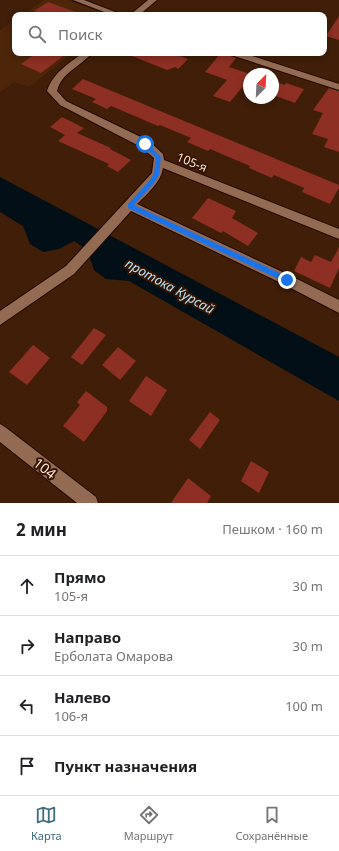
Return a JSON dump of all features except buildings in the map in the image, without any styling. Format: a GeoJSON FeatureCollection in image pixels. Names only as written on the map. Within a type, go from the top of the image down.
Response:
{"type":"FeatureCollection","features":[{"type":"Feature","properties":{"kind":"street"},"geometry":{"type":"LineString","coordinates":[[77,0],[111,12]]}},
{"type":"Feature","properties":{"kind":"street"},"geometry":{"type":"LineString","coordinates":[[138,12],[153,0]]}},
{"type":"Feature","properties":{"kind":"street","name":"105-я"},"geometry":{"type":"LineString","coordinates":[[84,56],[53,83],[52,91],[63,103],[145,144],[159,157],[159,162],[339,234]]}},
{"type":"Feature","properties":{"kind":"street"},"geometry":{"type":"LineString","coordinates":[[243,56],[339,88]]}},
{"type":"Feature","properties":{"kind":"street"},"geometry":{"type":"LineString","coordinates":[[0,319],[70,270],[152,181],[157,173],[159,162]]}},
{"type":"Feature","properties":{"kind":"street"},"geometry":{"type":"LineString","coordinates":[[130,206],[287,280],[339,307]]}},
{"type":"Feature","properties":{"kind":"street","name":"104"},"geometry":{"type":"LineString","coordinates":[[0,432],[90,503]]}},
{"type":"Feature","properties":{"kind":"shaded area"},"geometry":{"type":"Polygon","coordinates":[[[44,0],[67,0],[100,12],[26,12],[44,0]]]}},
{"type":"Feature","properties":{"kind":"shaded area"},"geometry":{"type":"Polygon","coordinates":[[[12,22],[12,56],[68,56],[29,87],[14,82],[0,92],[0,30],[12,22]]]}},
{"type":"Feature","properties":{"kind":"water","name":"протока Курсай"},"geometry":{"type":"Polygon","coordinates":[[[0,177],[339,357],[339,401],[129,281],[106,279],[94,270],[87,250],[74,241],[59,249],[43,252],[30,244],[23,226],[0,212],[0,177]]]}},
{"type":"Feature","properties":{"kind":"route"},"geometry":{"type":"LineString","coordinates":[[145,144],[159,157],[157,173],[130,206],[287,280]]}}]}
